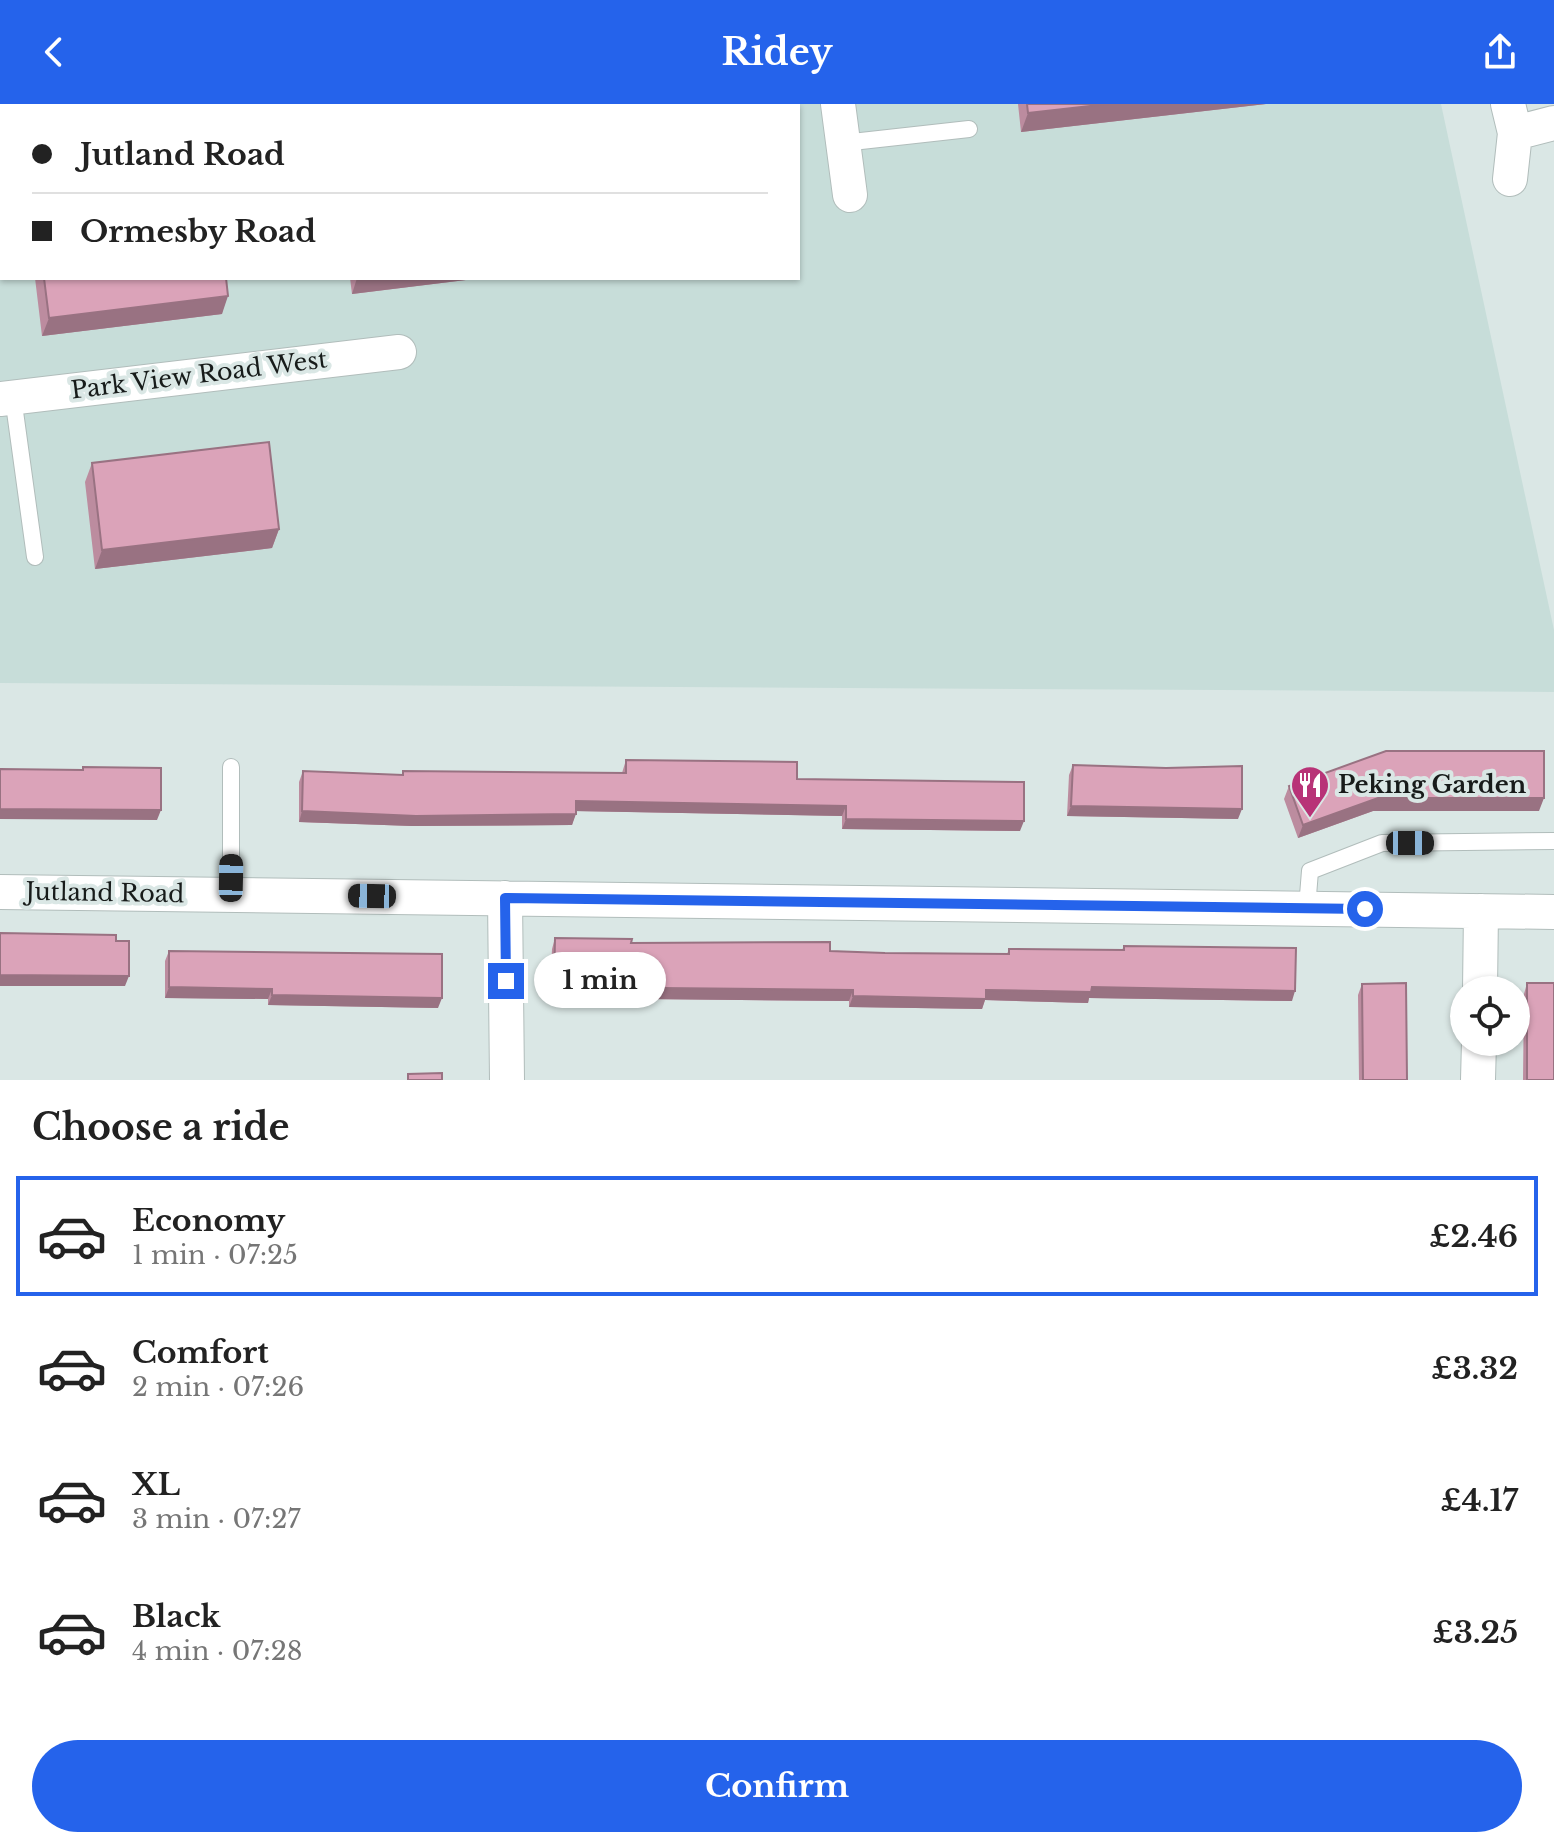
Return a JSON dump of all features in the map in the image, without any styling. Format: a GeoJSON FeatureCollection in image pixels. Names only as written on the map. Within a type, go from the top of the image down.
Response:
{"type":"FeatureCollection","features":[{"type":"Feature","properties":{"kind":"street"},"geometry":{"type":"LineString","coordinates":[[838,104],[850,195]]}},
{"type":"Feature","properties":{"kind":"street"},"geometry":{"type":"LineString","coordinates":[[1510,179],[1512,118],[1554,123]]}},
{"type":"Feature","properties":{"kind":"street","name":"Park View Road West"},"geometry":{"type":"LineString","coordinates":[[6,398],[399,352]]}},
{"type":"Feature","properties":{"kind":"street","name":"Jutland Road"},"geometry":{"type":"LineString","coordinates":[[0,892],[1554,912]]}},
{"type":"Feature","properties":{"kind":"street"},"geometry":{"type":"LineString","coordinates":[[505,898],[507,1080]]}},
{"type":"Feature","properties":{"kind":"street"},"geometry":{"type":"LineString","coordinates":[[1480,976],[1481,911]]}},
{"type":"Feature","properties":{"kind":"street"},"geometry":{"type":"LineString","coordinates":[[1478,1080],[1479,1056]]}},
{"type":"Feature","properties":{"kind":"lane"},"geometry":{"type":"LineString","coordinates":[[843,143],[969,129]]}},
{"type":"Feature","properties":{"kind":"lane"},"geometry":{"type":"LineString","coordinates":[[6,398],[35,557]]}},
{"type":"Feature","properties":{"kind":"lane"},"geometry":{"type":"LineString","coordinates":[[231,767],[231,894]]}},
{"type":"Feature","properties":{"kind":"lane"},"geometry":{"type":"LineString","coordinates":[[1307,908],[1310,871],[1382,843],[1554,841]]}},
{"type":"Feature","properties":{"kind":"shaded area"},"geometry":{"type":"Polygon","coordinates":[[[800,104],[1441,104],[1554,630],[1554,692],[0,683],[0,280],[800,280],[800,104]]]}},
{"type":"Feature","properties":{"kind":"building"},"geometry":{"type":"Polygon","coordinates":[[[1027,104],[1108,104],[1028,113],[1027,104]]]}},
{"type":"Feature","properties":{"kind":"building"},"geometry":{"type":"Polygon","coordinates":[[[44,280],[226,280],[228,296],[49,318],[44,280]]]}},
{"type":"Feature","properties":{"kind":"building"},"geometry":{"type":"Polygon","coordinates":[[[269,442],[279,529],[102,550],[92,463],[269,442]]]}},
{"type":"Feature","properties":{"kind":"building"},"geometry":{"type":"Polygon","coordinates":[[[1386,751],[1544,751],[1544,798],[1378,798],[1303,825],[1289,786],[1386,751]]]}},
{"type":"Feature","properties":{"kind":"building"},"geometry":{"type":"Polygon","coordinates":[[[626,760],[797,762],[797,779],[1024,782],[1024,821],[846,819],[846,806],[576,801],[576,814],[416,816],[302,811],[303,771],[403,775],[403,771],[626,773],[626,760]]]}},
{"type":"Feature","properties":{"kind":"building"},"geometry":{"type":"Polygon","coordinates":[[[1073,765],[1166,768],[1242,766],[1242,809],[1071,806],[1073,765]]]}},
{"type":"Feature","properties":{"kind":"building"},"geometry":{"type":"Polygon","coordinates":[[[83,767],[161,768],[161,810],[0,809],[0,769],[83,770],[83,767]]]}},
{"type":"Feature","properties":{"kind":"building"},"geometry":{"type":"Polygon","coordinates":[[[0,933],[116,935],[116,941],[129,941],[129,976],[0,975],[0,933]]]}},
{"type":"Feature","properties":{"kind":"building"},"geometry":{"type":"Polygon","coordinates":[[[555,938],[632,939],[631,943],[830,942],[830,951],[885,953],[1009,954],[1009,949],[1124,950],[1124,946],[1296,948],[1295,991],[1092,987],[1091,992],[986,990],[986,999],[853,996],[853,990],[554,987],[555,938]]]}},
{"type":"Feature","properties":{"kind":"building"},"geometry":{"type":"Polygon","coordinates":[[[169,951],[442,954],[442,998],[272,995],[272,989],[169,987],[169,951]]]}},
{"type":"Feature","properties":{"kind":"building"},"geometry":{"type":"Polygon","coordinates":[[[1406,983],[1407,1080],[1363,1080],[1362,984],[1406,983]]]}},
{"type":"Feature","properties":{"kind":"building"},"geometry":{"type":"Polygon","coordinates":[[[1530,983],[1554,983],[1554,1080],[1527,1080],[1530,983]]]}},
{"type":"Feature","properties":{"kind":"building"},"geometry":{"type":"Polygon","coordinates":[[[442,1073],[442,1080],[408,1080],[408,1074],[442,1073]]]}},
{"type":"Feature","properties":{"kind":"place","name":"Peking Garden"},"geometry":{"type":"Point","coordinates":[1310,819]}},
{"type":"Feature","properties":{"kind":"route"},"geometry":{"type":"LineString","coordinates":[[506,981],[505,898],[1365,909]]}}]}
